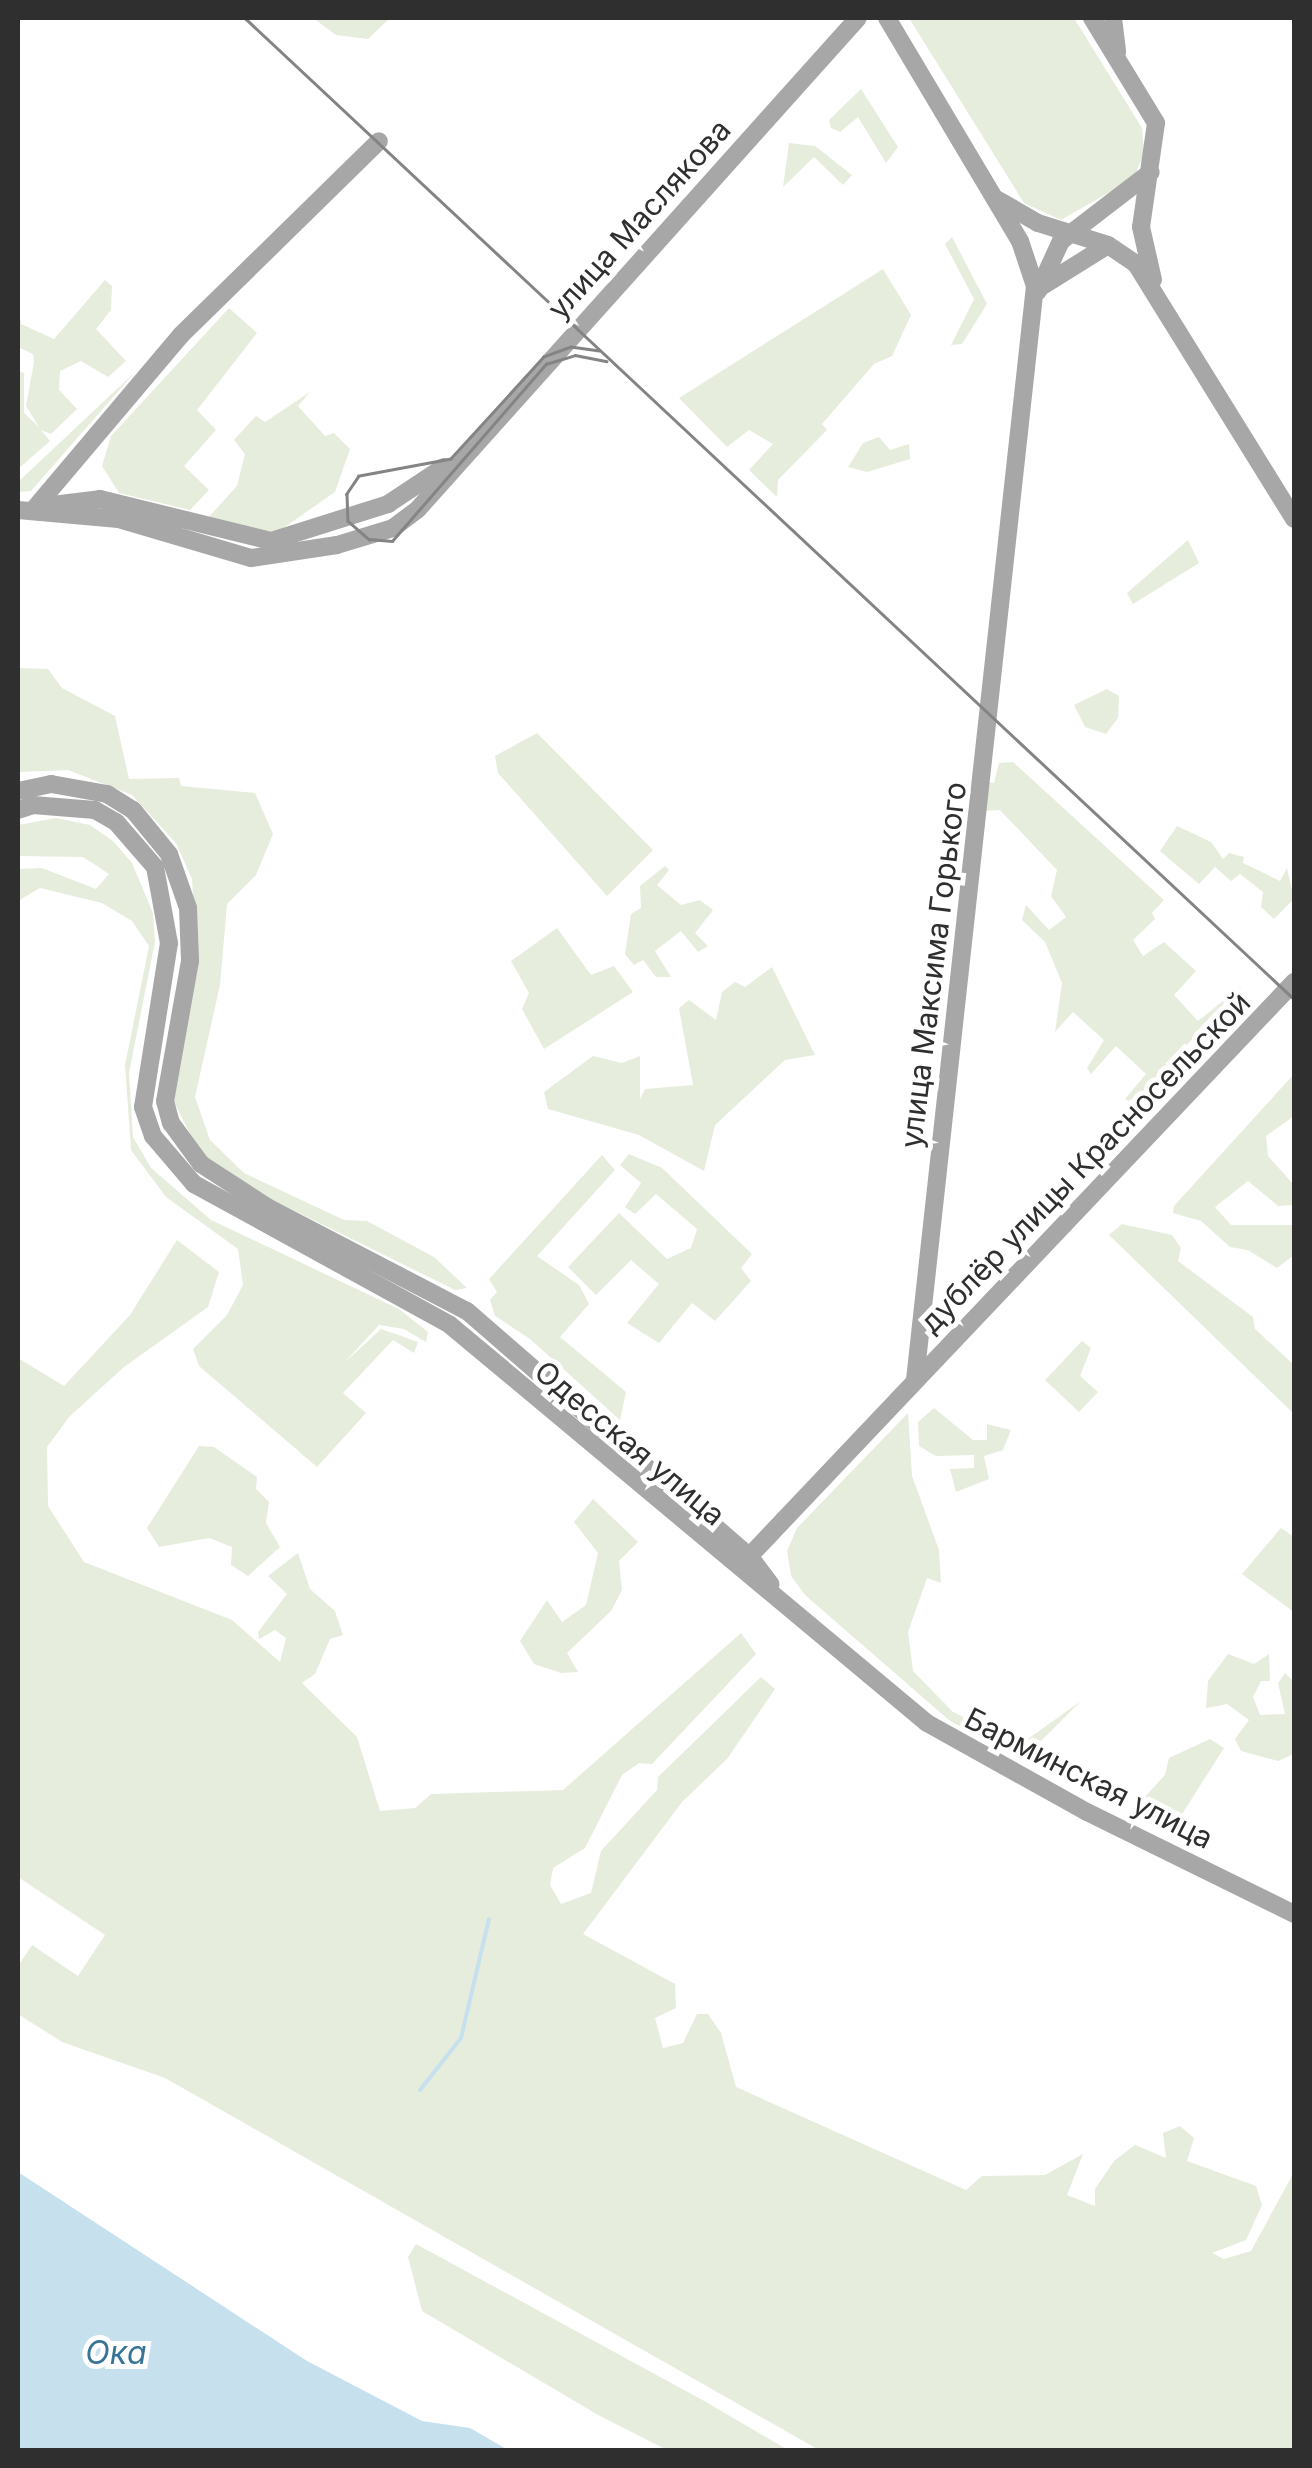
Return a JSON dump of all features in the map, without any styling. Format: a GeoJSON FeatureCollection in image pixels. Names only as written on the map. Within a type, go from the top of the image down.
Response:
{"type":"FeatureCollection","features":[{"type":"Feature","properties":{"kind":"main road","name":"улица Маслякова"},"geometry":{"type":"LineString","coordinates":[[26,510],[119,519],[251,558],[379,536],[416,511],[858,18]]}},
{"type":"Feature","properties":{"kind":"main road"},"geometry":{"type":"LineString","coordinates":[[888,18],[1028,255],[1037,294]]}},
{"type":"Feature","properties":{"kind":"main road"},"geometry":{"type":"LineString","coordinates":[[1092,18],[1156,123],[1152,172],[1141,227],[1157,295]]}},
{"type":"Feature","properties":{"kind":"main road"},"geometry":{"type":"LineString","coordinates":[[1112,18],[1119,62]]}},
{"type":"Feature","properties":{"kind":"main road"},"geometry":{"type":"LineString","coordinates":[[26,510],[181,334],[379,141]]}},
{"type":"Feature","properties":{"kind":"main road"},"geometry":{"type":"LineString","coordinates":[[1037,294],[1051,254],[1071,232],[1152,172]]}},
{"type":"Feature","properties":{"kind":"main road"},"geometry":{"type":"LineString","coordinates":[[994,198],[1025,217],[1108,245],[1136,264],[1294,519]]}},
{"type":"Feature","properties":{"kind":"main road"},"geometry":{"type":"LineString","coordinates":[[1037,294],[1108,245]]}},
{"type":"Feature","properties":{"kind":"main road","name":"улица Максима Горького"},"geometry":{"type":"LineString","coordinates":[[915,1380],[1037,294]]}},
{"type":"Feature","properties":{"kind":"main road","name":"улица Маслякова"},"geometry":{"type":"LineString","coordinates":[[26,510],[100,499],[257,541],[314,530],[388,504],[460,458]]}},
{"type":"Feature","properties":{"kind":"main road","name":"Одесская улица"},"geometry":{"type":"LineString","coordinates":[[18,791],[52,784],[106,794],[153,832],[175,868],[188,908],[190,960],[164,1101],[184,1146],[226,1184],[467,1311],[743,1563]]}},
{"type":"Feature","properties":{"kind":"main road","name":"Одесская улица"},"geometry":{"type":"LineString","coordinates":[[18,810],[33,804],[95,810],[116,822],[154,867],[169,943],[143,1108],[172,1164],[254,1221],[450,1325],[743,1563]]}},
{"type":"Feature","properties":{"kind":"main road","name":"дублёр улицы Красносельской"},"geometry":{"type":"LineString","coordinates":[[915,1380],[1294,982]]}},
{"type":"Feature","properties":{"kind":"main road"},"geometry":{"type":"LineString","coordinates":[[743,1563],[915,1380]]}},
{"type":"Feature","properties":{"kind":"main road","name":"Барминская улица"},"geometry":{"type":"LineString","coordinates":[[743,1563],[927,1723],[973,1753],[1294,1914]]}},
{"type":"Feature","properties":{"kind":"green space"},"geometry":{"type":"Polygon","coordinates":[[[313,18],[390,18],[368,39],[336,35],[313,18]]]}},
{"type":"Feature","properties":{"kind":"green space"},"geometry":{"type":"Polygon","coordinates":[[[909,18],[1074,18],[1142,128],[1144,153],[1134,178],[1061,220],[1024,203],[909,18]]]}},
{"type":"Feature","properties":{"kind":"green space"},"geometry":{"type":"Polygon","coordinates":[[[861,89],[898,147],[886,163],[858,117],[840,132],[831,128],[829,120],[861,89]]]}},
{"type":"Feature","properties":{"kind":"green space"},"geometry":{"type":"Polygon","coordinates":[[[789,143],[815,146],[852,175],[843,185],[814,157],[783,187],[789,143]]]}},
{"type":"Feature","properties":{"kind":"green space"},"geometry":{"type":"Polygon","coordinates":[[[952,237],[987,304],[962,344],[951,345],[974,299],[945,244],[952,237]]]}},
{"type":"Feature","properties":{"kind":"green space"},"geometry":{"type":"Polygon","coordinates":[[[883,269],[911,315],[892,356],[874,364],[822,424],[827,430],[778,480],[777,497],[749,470],[773,444],[749,430],[727,447],[679,398],[883,269]]]}},
{"type":"Feature","properties":{"kind":"green space"},"geometry":{"type":"Polygon","coordinates":[[[105,280],[112,286],[111,310],[96,329],[126,361],[108,377],[81,361],[60,371],[59,390],[77,409],[51,434],[41,430],[50,441],[18,469],[18,371],[24,373],[24,413],[39,427],[26,406],[34,362],[33,354],[18,347],[18,305],[21,324],[54,339],[105,280]]]}},
{"type":"Feature","properties":{"kind":"green space"},"geometry":{"type":"Polygon","coordinates":[[[229,308],[257,333],[197,410],[216,430],[184,466],[209,490],[190,510],[119,493],[102,466],[111,436],[229,308]]]}},
{"type":"Feature","properties":{"kind":"green space"},"geometry":{"type":"Polygon","coordinates":[[[135,372],[31,491],[18,492],[18,482],[135,372]]]}},
{"type":"Feature","properties":{"kind":"green space"},"geometry":{"type":"Polygon","coordinates":[[[310,392],[298,406],[325,436],[334,433],[350,449],[335,492],[279,531],[255,533],[206,520],[237,486],[245,454],[234,440],[256,416],[265,422],[310,392]]]}},
{"type":"Feature","properties":{"kind":"green space"},"geometry":{"type":"Polygon","coordinates":[[[879,437],[890,450],[909,444],[910,459],[867,472],[848,467],[863,443],[879,437]]]}},
{"type":"Feature","properties":{"kind":"green space"},"geometry":{"type":"Polygon","coordinates":[[[1188,540],[1199,563],[1133,604],[1127,593],[1188,540]]]}},
{"type":"Feature","properties":{"kind":"green space"},"geometry":{"type":"Polygon","coordinates":[[[18,668],[48,669],[62,688],[115,716],[129,779],[179,778],[181,786],[255,793],[273,834],[256,875],[227,904],[220,985],[195,1097],[210,1140],[244,1173],[344,1220],[367,1221],[434,1257],[467,1288],[455,1290],[271,1199],[201,1156],[174,1102],[197,963],[192,879],[176,843],[132,795],[68,770],[18,772],[18,668]]]}},
{"type":"Feature","properties":{"kind":"green space"},"geometry":{"type":"Polygon","coordinates":[[[1107,689],[1119,696],[1118,718],[1106,734],[1085,727],[1074,705],[1107,689]]]}},
{"type":"Feature","properties":{"kind":"green space"},"geometry":{"type":"Polygon","coordinates":[[[537,733],[653,850],[607,896],[498,773],[495,756],[537,733]]]}},
{"type":"Feature","properties":{"kind":"green space"},"geometry":{"type":"Polygon","coordinates":[[[1013,762],[1164,900],[1152,913],[1155,919],[1133,940],[1143,956],[1164,942],[1196,971],[1174,995],[1198,1021],[1243,985],[1132,1103],[1125,1099],[1146,1074],[1116,1046],[1091,1074],[1087,1068],[1104,1040],[1073,1012],[1055,1032],[1062,983],[1045,942],[1022,920],[1026,905],[1049,930],[1066,917],[1051,896],[1057,870],[1000,810],[982,811],[986,782],[994,783],[999,763],[1013,762]]]}},
{"type":"Feature","properties":{"kind":"green space"},"geometry":{"type":"Polygon","coordinates":[[[56,818],[90,825],[113,841],[132,863],[153,913],[155,942],[129,1073],[133,1137],[151,1168],[211,1220],[399,1309],[428,1332],[426,1342],[404,1329],[379,1325],[344,1363],[381,1329],[418,1342],[414,1353],[393,1340],[343,1393],[366,1413],[317,1467],[199,1366],[193,1349],[227,1315],[243,1285],[238,1249],[166,1197],[131,1150],[125,1065],[149,946],[132,921],[102,903],[40,888],[18,901],[18,869],[42,868],[96,889],[109,874],[83,857],[18,856],[18,825],[56,818]]]}},
{"type":"Feature","properties":{"kind":"green space"},"geometry":{"type":"Polygon","coordinates":[[[1177,826],[1211,842],[1223,859],[1229,853],[1244,857],[1243,863],[1280,881],[1287,868],[1294,899],[1274,919],[1261,907],[1263,892],[1240,874],[1231,881],[1215,867],[1199,884],[1160,851],[1177,826]]]}},
{"type":"Feature","properties":{"kind":"green space"},"geometry":{"type":"Polygon","coordinates":[[[665,866],[669,870],[657,885],[681,905],[700,900],[713,910],[695,933],[708,946],[698,952],[681,931],[655,951],[671,977],[656,977],[643,960],[634,965],[625,954],[631,914],[641,908],[640,886],[665,866]]]}},
{"type":"Feature","properties":{"kind":"green space"},"geometry":{"type":"Polygon","coordinates":[[[557,928],[591,975],[614,966],[633,992],[544,1049],[522,1009],[529,993],[511,961],[557,928]]]}},
{"type":"Feature","properties":{"kind":"green space"},"geometry":{"type":"Polygon","coordinates":[[[772,967],[815,1055],[785,1060],[715,1125],[704,1171],[639,1135],[548,1109],[544,1092],[593,1056],[622,1063],[640,1056],[640,1099],[645,1089],[693,1085],[679,1008],[689,1000],[716,1020],[722,992],[735,982],[745,987],[772,967]]]}},
{"type":"Feature","properties":{"kind":"green space"},"geometry":{"type":"Polygon","coordinates":[[[1294,1074],[1294,1116],[1266,1136],[1268,1156],[1294,1185],[1294,1205],[1278,1206],[1248,1181],[1215,1207],[1231,1225],[1294,1225],[1294,1255],[1277,1268],[1248,1250],[1230,1247],[1201,1221],[1173,1213],[1174,1206],[1294,1074]]]}},
{"type":"Feature","properties":{"kind":"green space"},"geometry":{"type":"Polygon","coordinates":[[[629,1154],[662,1168],[752,1254],[741,1268],[751,1281],[715,1321],[692,1303],[659,1343],[627,1323],[659,1284],[631,1260],[596,1295],[568,1267],[619,1213],[667,1259],[691,1248],[697,1229],[656,1194],[635,1214],[625,1207],[641,1183],[620,1165],[629,1154]]]}},
{"type":"Feature","properties":{"kind":"green space"},"geometry":{"type":"Polygon","coordinates":[[[602,1155],[615,1170],[537,1256],[579,1285],[589,1304],[560,1337],[626,1392],[620,1420],[530,1339],[495,1316],[490,1300],[497,1292],[489,1279],[602,1155]]]}},
{"type":"Feature","properties":{"kind":"green space"},"geometry":{"type":"Polygon","coordinates":[[[1122,1224],[1172,1235],[1181,1248],[1178,1261],[1253,1317],[1255,1329],[1294,1365],[1294,1414],[1109,1235],[1122,1224]]]}},
{"type":"Feature","properties":{"kind":"green space"},"geometry":{"type":"Polygon","coordinates":[[[177,1240],[219,1272],[208,1307],[124,1367],[69,1417],[47,1447],[48,1506],[84,1562],[232,1620],[280,1662],[286,1638],[275,1630],[259,1639],[258,1632],[287,1594],[268,1576],[298,1553],[310,1589],[335,1611],[343,1635],[330,1639],[315,1674],[302,1683],[357,1737],[380,1811],[415,1808],[431,1794],[563,1790],[741,1633],[756,1654],[652,1764],[639,1763],[622,1775],[585,1848],[553,1868],[550,1885],[561,1904],[591,1893],[601,1851],[657,1790],[658,1777],[761,1677],[775,1689],[727,1759],[682,1802],[583,1934],[675,1984],[676,2008],[655,2018],[663,2048],[683,2043],[697,2014],[708,2014],[721,2033],[736,2087],[966,2190],[982,2176],[1045,2175],[1083,2154],[1067,2195],[1095,2206],[1095,2189],[1114,2161],[1135,2145],[1166,2158],[1163,2133],[1180,2126],[1194,2138],[1187,2161],[1256,2186],[1262,2205],[1246,2240],[1212,2253],[1224,2259],[1251,2251],[1294,2172],[1294,2450],[819,2450],[165,2078],[62,2042],[18,2014],[18,1966],[32,1945],[78,1976],[105,1935],[18,1877],[18,1358],[64,1386],[130,1315],[177,1240]]]}},
{"type":"Feature","properties":{"kind":"green space"},"geometry":{"type":"Polygon","coordinates":[[[1082,1341],[1091,1348],[1080,1376],[1098,1392],[1079,1412],[1045,1380],[1082,1341]]]}},
{"type":"Feature","properties":{"kind":"green space"},"geometry":{"type":"Polygon","coordinates":[[[934,1408],[973,1440],[987,1440],[987,1424],[1011,1430],[1003,1450],[984,1456],[989,1479],[956,1492],[950,1469],[974,1468],[974,1455],[936,1456],[919,1446],[918,1422],[934,1408]]]}},
{"type":"Feature","properties":{"kind":"green space"},"geometry":{"type":"Polygon","coordinates":[[[908,1413],[912,1476],[939,1550],[941,1583],[927,1578],[908,1632],[913,1671],[953,1712],[1021,1744],[1081,1701],[1033,1749],[1009,1754],[950,1721],[805,1595],[791,1576],[787,1551],[797,1528],[908,1413]]]}},
{"type":"Feature","properties":{"kind":"green space"},"geometry":{"type":"Polygon","coordinates":[[[199,1446],[214,1447],[257,1477],[256,1489],[269,1502],[266,1523],[280,1547],[248,1576],[231,1565],[232,1547],[209,1538],[159,1547],[147,1528],[199,1446]]]}},
{"type":"Feature","properties":{"kind":"green space"},"geometry":{"type":"Polygon","coordinates":[[[593,1499],[638,1542],[619,1561],[622,1590],[611,1611],[567,1653],[578,1672],[561,1673],[534,1664],[520,1641],[547,1600],[562,1622],[586,1605],[598,1553],[574,1522],[593,1499]]]}},
{"type":"Feature","properties":{"kind":"green space"},"geometry":{"type":"Polygon","coordinates":[[[1281,1528],[1294,1537],[1294,1612],[1242,1574],[1281,1528]]]}},
{"type":"Feature","properties":{"kind":"green space"},"geometry":{"type":"Polygon","coordinates":[[[1228,1654],[1254,1664],[1269,1654],[1270,1681],[1261,1681],[1253,1697],[1260,1715],[1285,1714],[1278,1683],[1285,1673],[1294,1682],[1294,1754],[1278,1761],[1241,1751],[1235,1739],[1249,1720],[1227,1704],[1206,1708],[1208,1681],[1228,1654]]]}},
{"type":"Feature","properties":{"kind":"green space"},"geometry":{"type":"Polygon","coordinates":[[[1210,1739],[1224,1748],[1177,1822],[1140,1802],[1165,1775],[1169,1758],[1210,1739]]]}},
{"type":"Feature","properties":{"kind":"green space"},"geometry":{"type":"Polygon","coordinates":[[[416,2244],[788,2450],[667,2450],[600,2416],[422,2311],[408,2257],[416,2244]]]}},
{"type":"Feature","properties":{"kind":"water","name":"Ока"},"geometry":{"type":"Polygon","coordinates":[[[18,2172],[307,2361],[422,2421],[470,2428],[508,2450],[18,2450],[18,2172]]]}},
{"type":"Feature","properties":{"kind":"waterway"},"geometry":{"type":"LineString","coordinates":[[420,2090],[461,2038],[489,1919]]}},
{"type":"Feature","properties":{"kind":"tram line"},"geometry":{"type":"LineString","coordinates":[[245,18],[1294,999]]}},
{"type":"Feature","properties":{"kind":"tram line"},"geometry":{"type":"LineString","coordinates":[[599,351],[571,347],[544,357],[451,459],[359,476],[347,494],[348,521],[369,539],[392,541],[546,364],[575,355],[606,361]]}}]}
